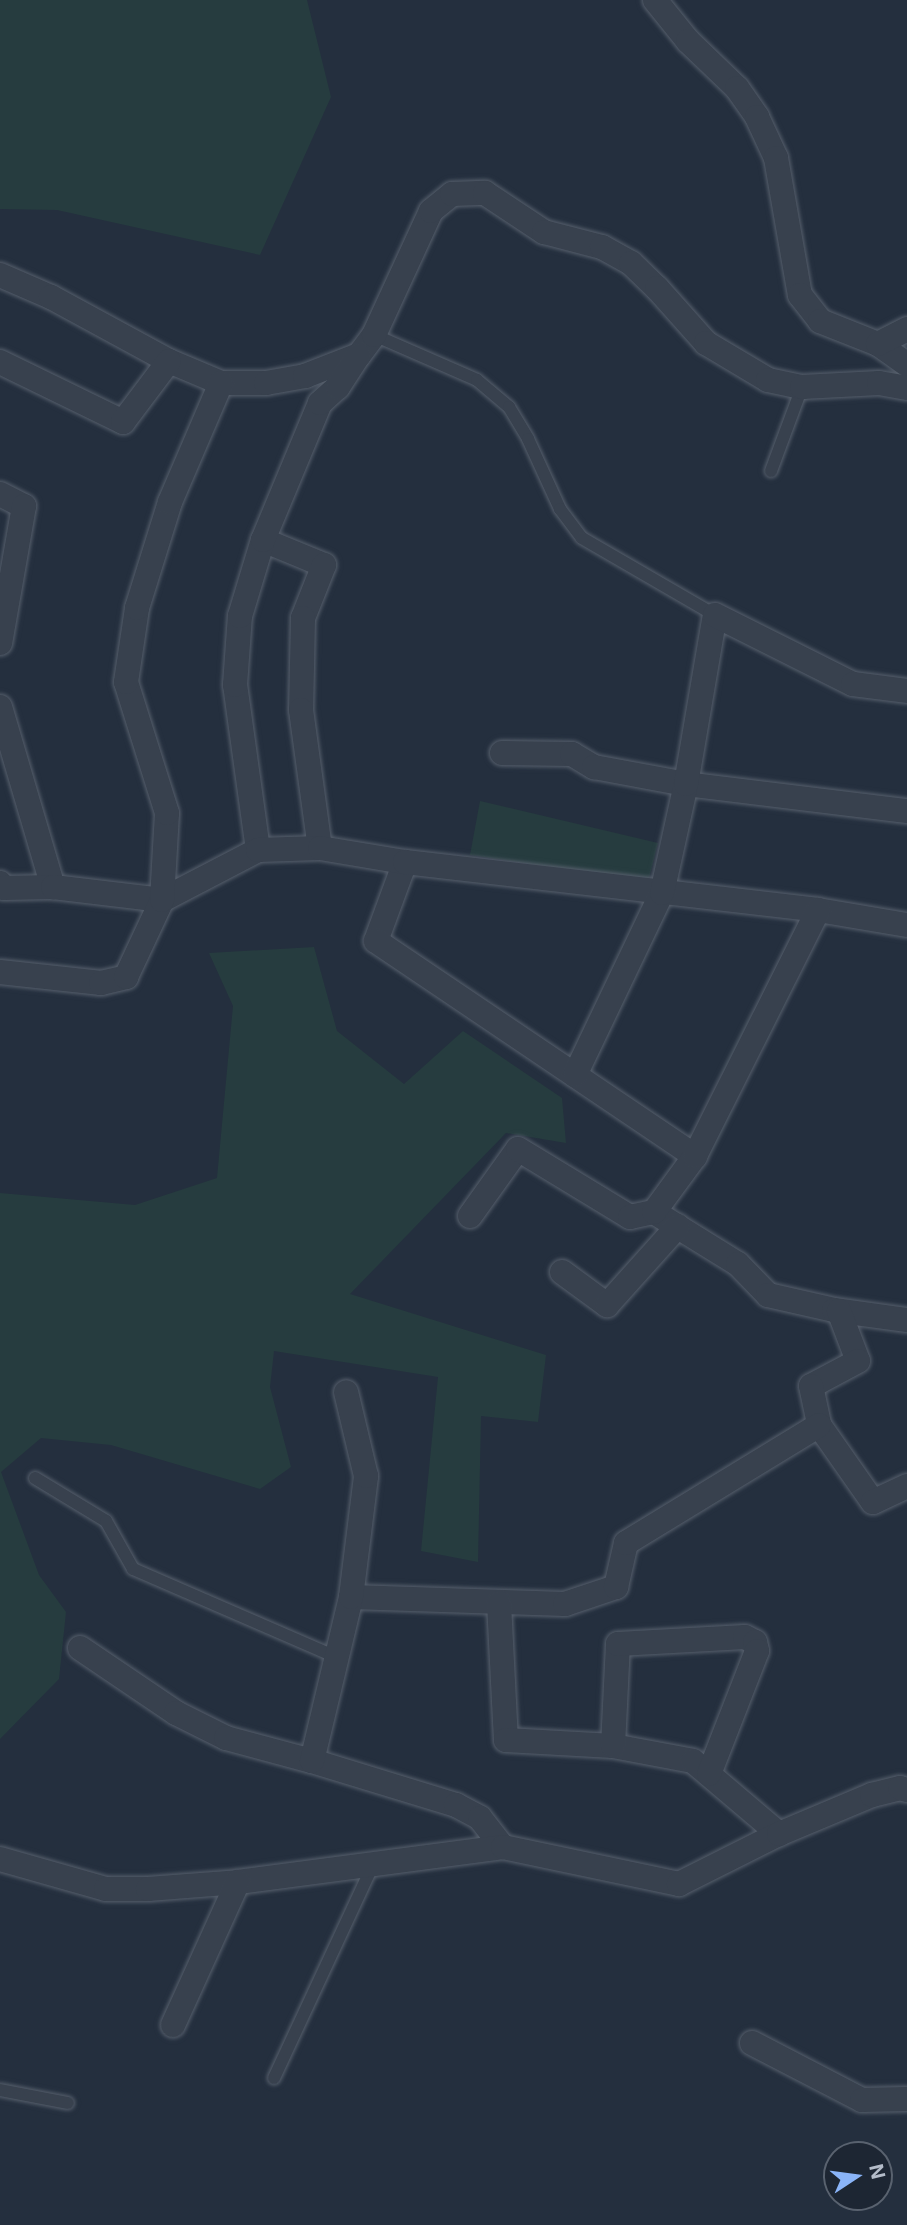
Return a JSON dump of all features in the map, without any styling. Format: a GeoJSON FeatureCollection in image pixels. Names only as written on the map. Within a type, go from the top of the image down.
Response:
{"type":"FeatureCollection","features":[{"type":"Feature","properties":{"kind":"street"},"geometry":{"type":"LineString","coordinates":[[655,0],[688,41],[737,88],[757,117],[776,158],[800,295],[820,321],[878,344],[907,364]]}},
{"type":"Feature","properties":{"kind":"street"},"geometry":{"type":"LineString","coordinates":[[258,850],[235,685],[240,617],[263,540],[320,403],[338,387],[366,345],[431,211],[452,194],[485,193],[544,232],[602,247],[631,263],[657,288],[705,343],[768,380],[802,387],[879,383],[907,388]]}},
{"type":"Feature","properties":{"kind":"street"},"geometry":{"type":"LineString","coordinates":[[0,275],[51,297],[169,361],[221,383],[266,383],[305,376],[366,345]]}},
{"type":"Feature","properties":{"kind":"street"},"geometry":{"type":"LineString","coordinates":[[878,344],[907,329]]}},
{"type":"Feature","properties":{"kind":"street"},"geometry":{"type":"LineString","coordinates":[[0,362],[123,422],[169,361]]}},
{"type":"Feature","properties":{"kind":"street"},"geometry":{"type":"LineString","coordinates":[[0,972],[101,983],[126,977],[162,900],[167,813],[126,682],[137,608],[170,502],[221,383]]}},
{"type":"Feature","properties":{"kind":"street"},"geometry":{"type":"LineString","coordinates":[[0,494],[24,506],[0,643]]}},
{"type":"Feature","properties":{"kind":"street"},"geometry":{"type":"LineString","coordinates":[[263,540],[324,565],[303,618],[301,710],[320,848]]}},
{"type":"Feature","properties":{"kind":"street"},"geometry":{"type":"LineString","coordinates":[[575,1075],[662,892],[686,784],[715,615],[853,684],[907,691]]}},
{"type":"Feature","properties":{"kind":"street"},"geometry":{"type":"LineString","coordinates":[[0,707],[53,887]]}},
{"type":"Feature","properties":{"kind":"street"},"geometry":{"type":"LineString","coordinates":[[502,753],[572,754],[594,766],[686,784],[907,811]]}},
{"type":"Feature","properties":{"kind":"street"},"geometry":{"type":"LineString","coordinates":[[0,883],[4,888],[53,887],[162,900],[258,850],[320,848],[405,862],[818,910],[907,925]]}},
{"type":"Feature","properties":{"kind":"street"},"geometry":{"type":"LineString","coordinates":[[405,862],[376,940],[695,1156]]}},
{"type":"Feature","properties":{"kind":"street"},"geometry":{"type":"LineString","coordinates":[[470,1216],[518,1149],[630,1217],[654,1212],[695,1156],[818,910]]}},
{"type":"Feature","properties":{"kind":"street"},"geometry":{"type":"LineString","coordinates":[[654,1212],[738,1264],[768,1295],[839,1311],[907,1320]]}},
{"type":"Feature","properties":{"kind":"street"},"geometry":{"type":"LineString","coordinates":[[562,1272],[607,1305],[678,1226]]}},
{"type":"Feature","properties":{"kind":"street"},"geometry":{"type":"LineString","coordinates":[[839,1311],[858,1361],[811,1386],[819,1425],[873,1502],[907,1486]]}},
{"type":"Feature","properties":{"kind":"street"},"geometry":{"type":"LineString","coordinates":[[312,1761],[351,1597],[366,1476],[346,1392]]}},
{"type":"Feature","properties":{"kind":"street"},"geometry":{"type":"LineString","coordinates":[[351,1597],[565,1604],[616,1587],[626,1543],[819,1425]]}},
{"type":"Feature","properties":{"kind":"street"},"geometry":{"type":"LineString","coordinates":[[499,1603],[506,1740],[613,1746],[692,1761],[779,1835]]}},
{"type":"Feature","properties":{"kind":"street"},"geometry":{"type":"LineString","coordinates":[[613,1746],[618,1644],[745,1637],[755,1642],[757,1651],[709,1774]]}},
{"type":"Feature","properties":{"kind":"street"},"geometry":{"type":"LineString","coordinates":[[80,1648],[176,1713],[226,1738],[456,1805],[480,1818],[503,1847]]}},
{"type":"Feature","properties":{"kind":"street"},"geometry":{"type":"LineString","coordinates":[[0,1859],[106,1889],[148,1889],[238,1882],[503,1847],[679,1884],[779,1835],[872,1795],[900,1788],[907,1790]]}},
{"type":"Feature","properties":{"kind":"street"},"geometry":{"type":"LineString","coordinates":[[173,2025],[238,1882]]}},
{"type":"Feature","properties":{"kind":"street"},"geometry":{"type":"LineString","coordinates":[[752,2043],[863,2100],[907,2099]]}},
{"type":"Feature","properties":{"kind":"lane"},"geometry":{"type":"LineString","coordinates":[[366,345],[477,380],[509,407],[528,439],[560,509],[582,538],[715,615]]}},
{"type":"Feature","properties":{"kind":"lane"},"geometry":{"type":"LineString","coordinates":[[771,471],[802,387]]}},
{"type":"Feature","properties":{"kind":"lane"},"geometry":{"type":"LineString","coordinates":[[35,1478],[106,1521],[133,1569],[337,1657]]}},
{"type":"Feature","properties":{"kind":"lane"},"geometry":{"type":"LineString","coordinates":[[274,2078],[373,1864]]}},
{"type":"Feature","properties":{"kind":"lane"},"geometry":{"type":"LineString","coordinates":[[0,2090],[68,2103]]}},
{"type":"Feature","properties":{"kind":"green space"},"geometry":{"type":"Polygon","coordinates":[[[0,0],[307,0],[331,97],[260,255],[57,210],[0,209],[0,0]]]}},
{"type":"Feature","properties":{"kind":"green space"},"geometry":{"type":"Polygon","coordinates":[[[480,801],[658,843],[648,882],[470,855],[480,801]]]}},
{"type":"Feature","properties":{"kind":"green space"},"geometry":{"type":"Polygon","coordinates":[[[314,947],[337,1031],[404,1084],[463,1031],[562,1098],[566,1143],[506,1133],[350,1294],[546,1355],[538,1422],[481,1416],[478,1562],[421,1551],[438,1377],[274,1351],[270,1387],[291,1467],[260,1489],[111,1445],[41,1438],[1,1472],[39,1575],[66,1612],[59,1679],[0,1739],[0,1193],[135,1205],[217,1178],[233,1006],[209,953],[314,947]]]}}]}
